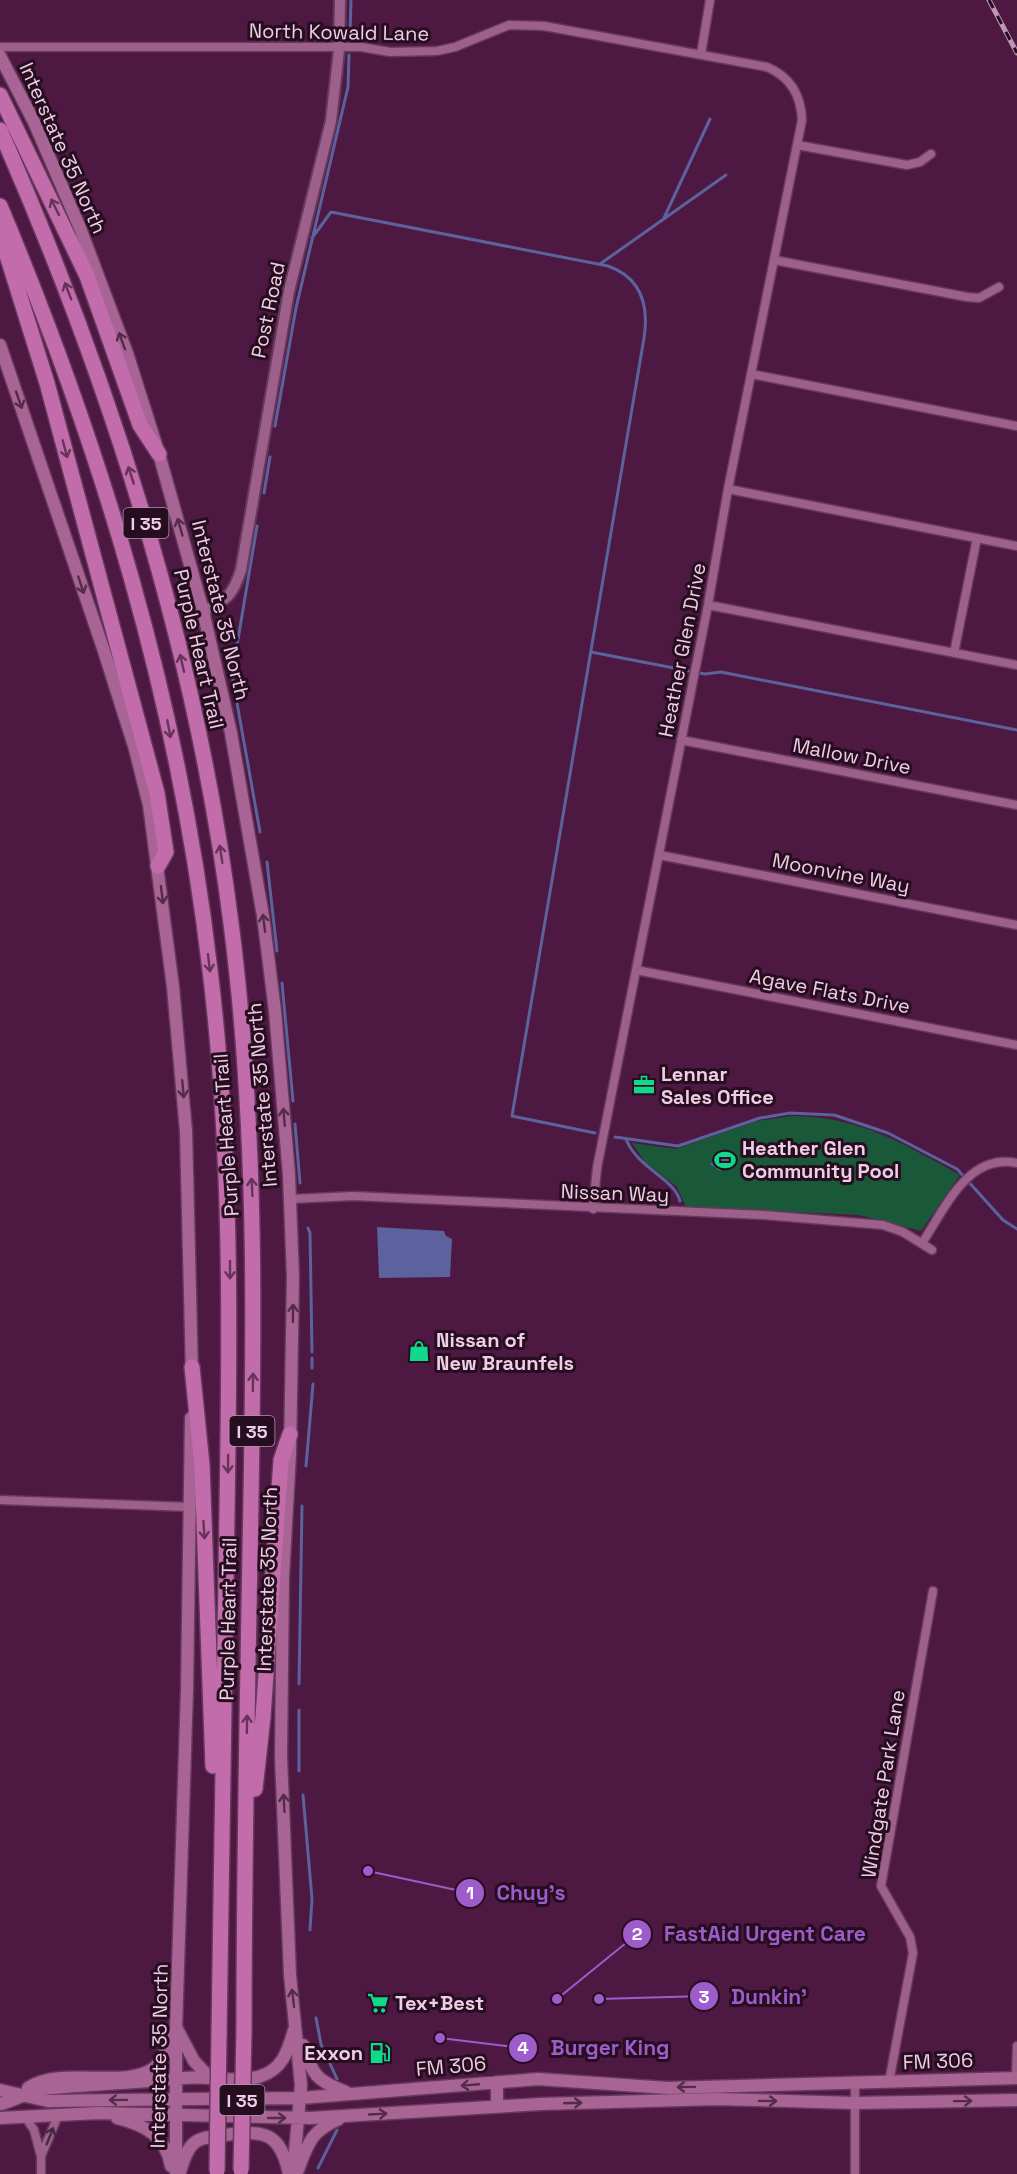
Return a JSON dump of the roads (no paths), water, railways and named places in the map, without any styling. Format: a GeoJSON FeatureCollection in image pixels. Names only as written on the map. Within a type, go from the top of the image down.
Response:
{"type":"FeatureCollection","features":[{"type":"Feature","properties":{"kind":"highway"},"geometry":{"type":"LineString","coordinates":[[0,96],[87,276],[140,426],[159,454]]}},
{"type":"Feature","properties":{"kind":"highway","name":"Purple Heart Trail"},"geometry":{"type":"LineString","coordinates":[[0,130],[74,307],[108,405],[155,555],[206,772],[232,933],[246,1095],[253,1252],[241,2172]]}},
{"type":"Feature","properties":{"kind":"highway","name":"Purple Heart Trail"},"geometry":{"type":"LineString","coordinates":[[0,206],[66,371],[117,523],[166,716],[195,863],[210,967],[220,1076],[230,1244],[217,2173]]}},
{"type":"Feature","properties":{"kind":"highway"},"geometry":{"type":"LineString","coordinates":[[0,232],[50,394],[157,793],[166,852],[158,866]]}},
{"type":"Feature","properties":{"kind":"highway"},"geometry":{"type":"LineString","coordinates":[[192,1367],[200,1428],[213,1704],[212,1896],[219,2034]]}},
{"type":"Feature","properties":{"kind":"highway"},"geometry":{"type":"LineString","coordinates":[[244,1930],[263,1717],[281,1460],[290,1434]]}},
{"type":"Feature","properties":{"kind":"main road","name":"Interstate 35 North"},"geometry":{"type":"LineString","coordinates":[[0,56],[34,122],[80,228],[127,353],[159,454],[203,611],[234,744],[261,905],[275,1011],[291,1199],[293,1277],[290,1434],[283,1577],[281,1757],[290,1975],[301,2098],[293,2174]]}},
{"type":"Feature","properties":{"kind":"main road","name":"Interstate 35 North"},"geometry":{"type":"LineString","coordinates":[[0,345],[135,749],[149,804],[173,987],[186,1131],[192,1367],[181,1935],[176,2028],[176,2174]]}},
{"type":"Feature","properties":{"kind":"main road"},"geometry":{"type":"LineString","coordinates":[[0,2104],[40,2089],[209,2077],[251,2078],[273,2070],[286,2056],[296,2023]]}},
{"type":"Feature","properties":{"kind":"main road"},"geometry":{"type":"LineString","coordinates":[[296,2023],[312,2072],[324,2084],[350,2094]]}},
{"type":"Feature","properties":{"kind":"main road"},"geometry":{"type":"LineString","coordinates":[[176,2028],[194,2061],[209,2077]]}},
{"type":"Feature","properties":{"kind":"main road"},"geometry":{"type":"LineString","coordinates":[[24,2094],[44,2080],[122,2076],[146,2072],[160,2061],[176,2028]]}},
{"type":"Feature","properties":{"kind":"main road","name":"FM 306"},"geometry":{"type":"LineString","coordinates":[[0,2090],[48,2101],[301,2098],[538,2079],[668,2088],[1017,2078]]}},
{"type":"Feature","properties":{"kind":"main road"},"geometry":{"type":"LineString","coordinates":[[498,2082],[498,2107]]}},
{"type":"Feature","properties":{"kind":"main road","name":"FM 306"},"geometry":{"type":"LineString","coordinates":[[0,2118],[98,2113],[299,2118],[498,2107],[717,2099],[855,2103],[1017,2100]]}},
{"type":"Feature","properties":{"kind":"main road"},"geometry":{"type":"LineString","coordinates":[[98,2113],[149,2129],[168,2151],[176,2174]]}},
{"type":"Feature","properties":{"kind":"main road"},"geometry":{"type":"LineString","coordinates":[[293,2174],[310,2138],[325,2124],[345,2116]]}},
{"type":"Feature","properties":{"kind":"main road"},"geometry":{"type":"LineString","coordinates":[[176,2174],[186,2154],[201,2139],[254,2132],[263,2133],[279,2146],[293,2174]]}},
{"type":"Feature","properties":{"kind":"street","name":"Post Road"},"geometry":{"type":"LineString","coordinates":[[203,611],[224,601],[234,590],[241,570],[281,333],[331,121],[339,48],[340,0]]}},
{"type":"Feature","properties":{"kind":"street"},"geometry":{"type":"LineString","coordinates":[[701,54],[710,0]]}},
{"type":"Feature","properties":{"kind":"street","name":"North Kowald Lane"},"geometry":{"type":"LineString","coordinates":[[0,47],[361,47],[398,52],[437,51],[455,47],[509,25],[544,26],[767,67],[778,71],[799,97]]}},
{"type":"Feature","properties":{"kind":"street","name":"Heather Glen Drive"},"geometry":{"type":"LineString","coordinates":[[593,1209],[597,1168],[802,120],[799,97]]}},
{"type":"Feature","properties":{"kind":"street"},"geometry":{"type":"LineString","coordinates":[[797,145],[907,165],[920,162],[931,154]]}},
{"type":"Feature","properties":{"kind":"street"},"geometry":{"type":"LineString","coordinates":[[774,260],[967,297],[979,298],[999,287]]}},
{"type":"Feature","properties":{"kind":"street"},"geometry":{"type":"LineString","coordinates":[[751,374],[1017,426]]}},
{"type":"Feature","properties":{"kind":"street"},"geometry":{"type":"LineString","coordinates":[[728,489],[1017,546]]}},
{"type":"Feature","properties":{"kind":"street"},"geometry":{"type":"LineString","coordinates":[[954,653],[977,538]]}},
{"type":"Feature","properties":{"kind":"street"},"geometry":{"type":"LineString","coordinates":[[708,605],[1017,665]]}},
{"type":"Feature","properties":{"kind":"street","name":"Mallow Drive"},"geometry":{"type":"LineString","coordinates":[[681,740],[1017,805]]}},
{"type":"Feature","properties":{"kind":"street","name":"Moonvine Way"},"geometry":{"type":"LineString","coordinates":[[659,855],[1017,925]]}},
{"type":"Feature","properties":{"kind":"street","name":"Agave Flats Drive"},"geometry":{"type":"LineString","coordinates":[[636,970],[1017,1045]]}},
{"type":"Feature","properties":{"kind":"street"},"geometry":{"type":"LineString","coordinates":[[922,1243],[972,1172],[991,1163],[1017,1163]]}},
{"type":"Feature","properties":{"kind":"street","name":"Nissan Way"},"geometry":{"type":"LineString","coordinates":[[291,1199],[353,1196],[593,1209],[764,1215],[883,1225],[903,1232],[932,1250]]}},
{"type":"Feature","properties":{"kind":"street"},"geometry":{"type":"LineString","coordinates":[[0,1500],[190,1507]]}},
{"type":"Feature","properties":{"kind":"street","name":"Windgate Park Lane"},"geometry":{"type":"LineString","coordinates":[[890,2082],[913,1953],[909,1936],[881,1886],[933,1591]]}},
{"type":"Feature","properties":{"kind":"street"},"geometry":{"type":"LineString","coordinates":[[1017,2046],[1017,2078]]}},
{"type":"Feature","properties":{"kind":"street"},"geometry":{"type":"LineString","coordinates":[[855,2084],[855,2174]]}},
{"type":"Feature","properties":{"kind":"street"},"geometry":{"type":"LineString","coordinates":[[41,2156],[58,2116]]}},
{"type":"Feature","properties":{"kind":"street"},"geometry":{"type":"LineString","coordinates":[[26,2118],[34,2130],[41,2156],[41,2174]]}},
{"type":"Feature","properties":{"kind":"water","name":"Heather Glen Community Pool"},"geometry":{"type":"Polygon","coordinates":[[[725,1150],[735,1154],[735,1160],[720,1171],[710,1164],[725,1150]]]}},
{"type":"Feature","properties":{"kind":"water"},"geometry":{"type":"Polygon","coordinates":[[[377,1227],[444,1231],[446,1236],[452,1239],[450,1277],[379,1278],[377,1227]]]}},
{"type":"Feature","properties":{"kind":"waterway"},"geometry":{"type":"LineString","coordinates":[[350,35],[351,0]]}},
{"type":"Feature","properties":{"kind":"waterway"},"geometry":{"type":"LineString","coordinates":[[275,426],[296,308],[348,87],[349,55]]}},
{"type":"Feature","properties":{"kind":"waterway"},"geometry":{"type":"LineString","coordinates":[[664,218],[710,119]]}},
{"type":"Feature","properties":{"kind":"waterway"},"geometry":{"type":"LineString","coordinates":[[600,264],[726,175]]}},
{"type":"Feature","properties":{"kind":"waterway"},"geometry":{"type":"LineString","coordinates":[[312,238],[331,212],[608,266],[629,278],[641,294],[645,315],[644,338],[512,1116],[595,1133]]}},
{"type":"Feature","properties":{"kind":"waterway"},"geometry":{"type":"LineString","coordinates":[[264,493],[270,457]]}},
{"type":"Feature","properties":{"kind":"waterway"},"geometry":{"type":"LineString","coordinates":[[257,526],[232,675],[260,832]]}},
{"type":"Feature","properties":{"kind":"waterway"},"geometry":{"type":"LineString","coordinates":[[591,652],[705,674],[721,672],[1017,730]]}},
{"type":"Feature","properties":{"kind":"waterway"},"geometry":{"type":"LineString","coordinates":[[267,862],[277,951]]}},
{"type":"Feature","properties":{"kind":"waterway"},"geometry":{"type":"LineString","coordinates":[[282,983],[293,1101]]}},
{"type":"Feature","properties":{"kind":"waterway"},"geometry":{"type":"LineString","coordinates":[[615,1137],[678,1146],[760,1118],[790,1113],[834,1115],[888,1133],[957,1169],[1003,1220],[1017,1229]]}},
{"type":"Feature","properties":{"kind":"waterway"},"geometry":{"type":"LineString","coordinates":[[295,1124],[300,1183]]}},
{"type":"Feature","properties":{"kind":"waterway"},"geometry":{"type":"LineString","coordinates":[[626,1139],[638,1158],[671,1186],[680,1201]]}},
{"type":"Feature","properties":{"kind":"waterway"},"geometry":{"type":"LineString","coordinates":[[308,1228],[310,1233],[312,1352]]}},
{"type":"Feature","properties":{"kind":"waterway"},"geometry":{"type":"LineString","coordinates":[[312,1358],[312,1368]]}},
{"type":"Feature","properties":{"kind":"waterway"},"geometry":{"type":"LineString","coordinates":[[306,1466],[313,1384]]}},
{"type":"Feature","properties":{"kind":"waterway"},"geometry":{"type":"LineString","coordinates":[[299,1684],[302,1506]]}},
{"type":"Feature","properties":{"kind":"waterway"},"geometry":{"type":"LineString","coordinates":[[299,1710],[299,1771]]}},
{"type":"Feature","properties":{"kind":"waterway"},"geometry":{"type":"LineString","coordinates":[[303,1795],[312,1899],[310,1930]]}},
{"type":"Feature","properties":{"kind":"waterway"},"geometry":{"type":"LineString","coordinates":[[316,2018],[321,2044],[337,2079]]}},
{"type":"Feature","properties":{"kind":"waterway"},"geometry":{"type":"LineString","coordinates":[[318,2168],[337,2130]]}},
{"type":"Feature","properties":{"kind":"railway"},"geometry":{"type":"LineString","coordinates":[[989,0],[1017,53]]}},
{"type":"Feature","properties":{"kind":"place","name":"Lennar Sales Office"},"geometry":{"type":"Point","coordinates":[644,1085]}},
{"type":"Feature","properties":{"kind":"place","name":"Heather Glen Community Pool"},"geometry":{"type":"Point","coordinates":[725,1160]}},
{"type":"Feature","properties":{"kind":"place","name":"Nissan of New Braunfels"},"geometry":{"type":"Point","coordinates":[419,1351]}},
{"type":"Feature","properties":{"kind":"place","name":"Chuy's"},"geometry":{"type":"Point","coordinates":[368,1871]}},
{"type":"Feature","properties":{"kind":"place","name":"FastAid Urgent Care"},"geometry":{"type":"Point","coordinates":[557,1999]}},
{"type":"Feature","properties":{"kind":"place","name":"Dunkin'"},"geometry":{"type":"Point","coordinates":[599,1999]}},
{"type":"Feature","properties":{"kind":"place","name":"Tex+Best"},"geometry":{"type":"Point","coordinates":[378,2003]}},
{"type":"Feature","properties":{"kind":"place","name":"Burger King"},"geometry":{"type":"Point","coordinates":[440,2038]}},
{"type":"Feature","properties":{"kind":"place","name":"Exxon"},"geometry":{"type":"Point","coordinates":[380,2053]}}]}
